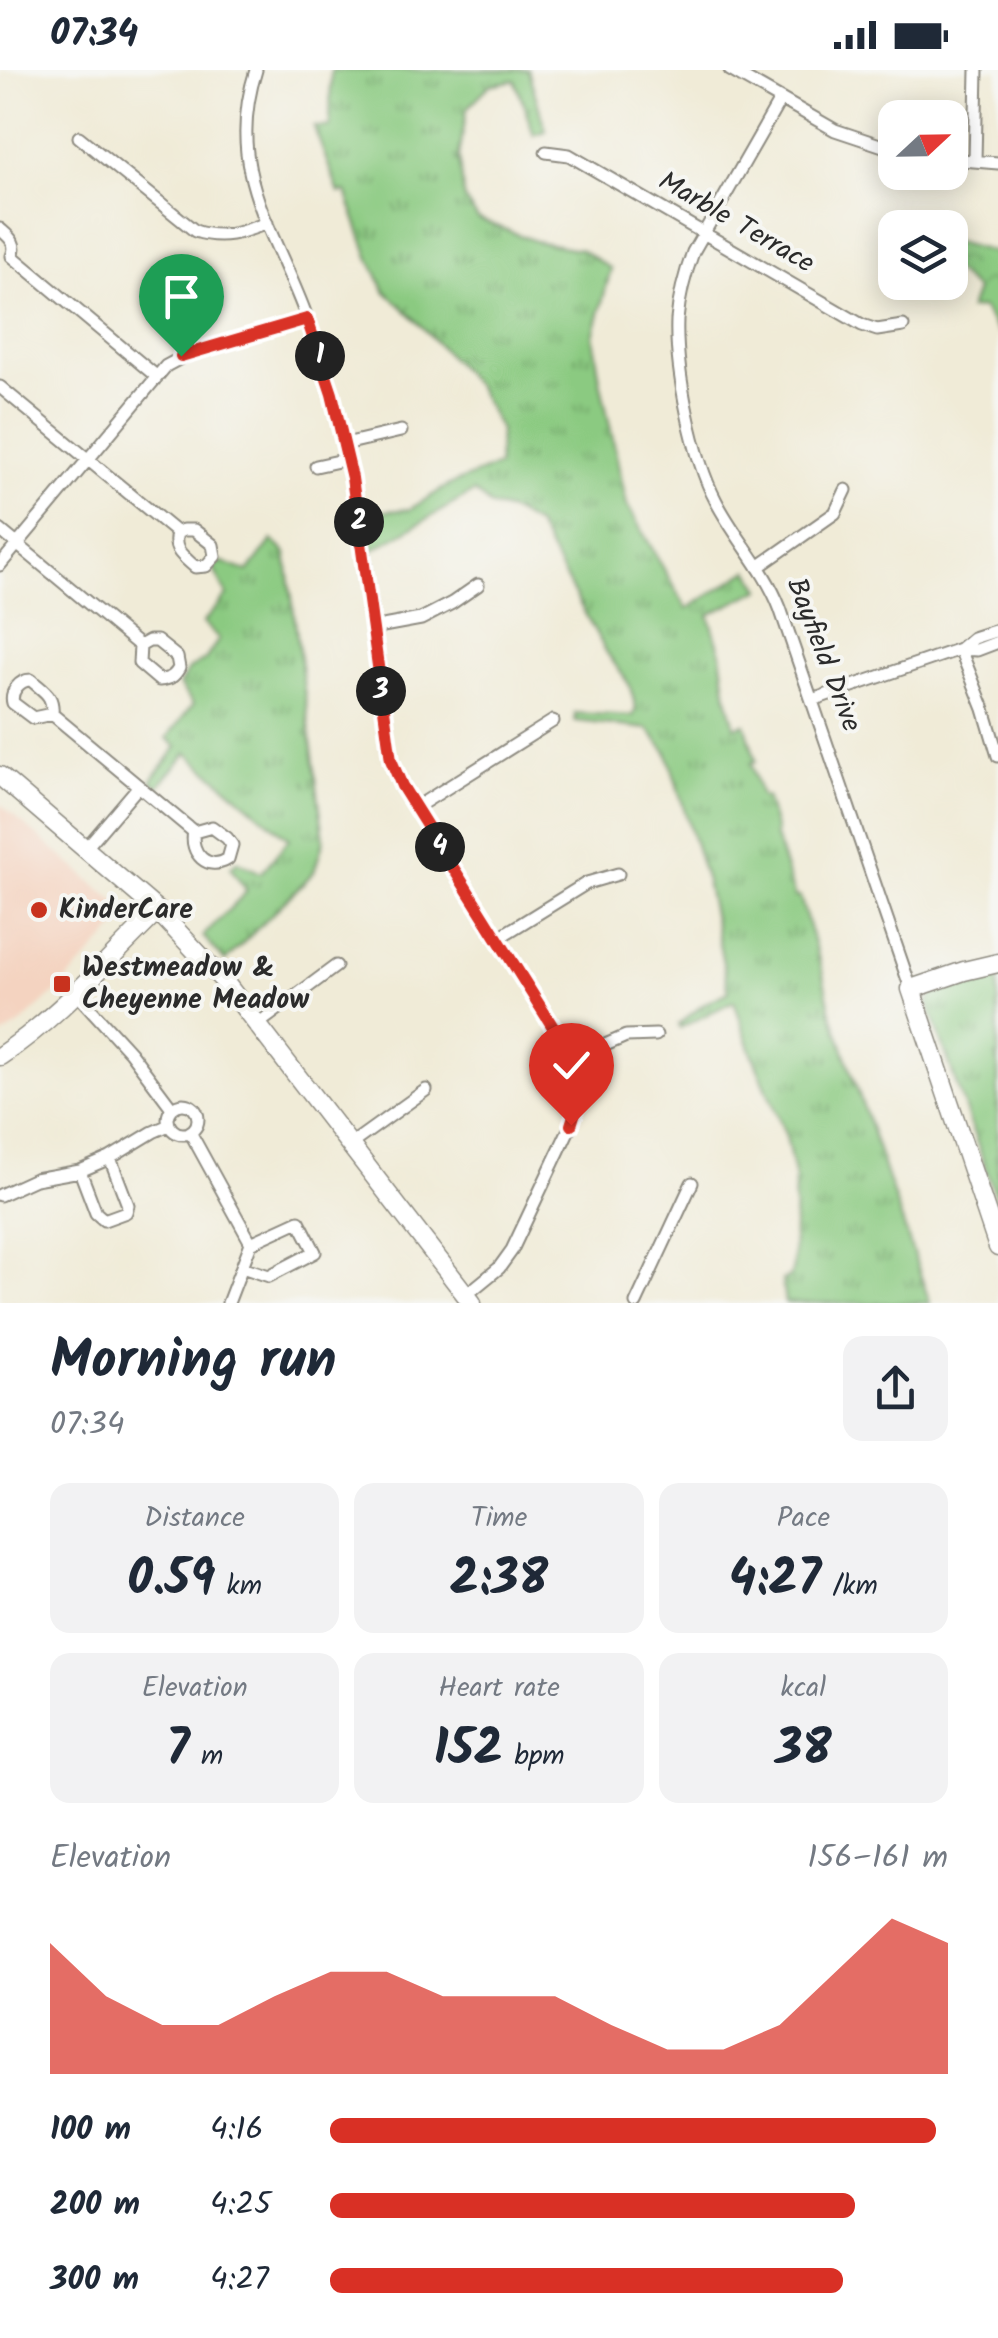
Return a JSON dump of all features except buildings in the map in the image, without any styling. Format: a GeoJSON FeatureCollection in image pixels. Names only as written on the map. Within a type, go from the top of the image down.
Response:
{"type":"FeatureCollection","features":[{"type":"Feature","properties":{"kind":"main road"},"geometry":{"type":"LineString","coordinates":[[0,776],[158,911],[223,980],[469,1299]]}},
{"type":"Feature","properties":{"kind":"main road"},"geometry":{"type":"LineString","coordinates":[[0,1056],[76,994],[158,911]]}},
{"type":"Feature","properties":{"kind":"main road"},"geometry":{"type":"LineString","coordinates":[[911,989],[998,963]]}},
{"type":"Feature","properties":{"kind":"main road","name":"Bayfield Drive"},"geometry":{"type":"LineString","coordinates":[[911,989],[998,1247]]}},
{"type":"Feature","properties":{"kind":"street"},"geometry":{"type":"LineString","coordinates":[[256,70],[246,107],[244,149],[257,198],[307,319],[345,444],[391,760],[415,808],[576,1069],[579,1092],[571,1125],[506,1260],[469,1299]]}},
{"type":"Feature","properties":{"kind":"street"},"geometry":{"type":"LineString","coordinates":[[730,70],[835,130],[878,144]]}},
{"type":"Feature","properties":{"kind":"street"},"geometry":{"type":"LineString","coordinates":[[975,161],[977,70]]}},
{"type":"Feature","properties":{"kind":"street","name":"Bayfield Drive"},"geometry":{"type":"LineString","coordinates":[[780,100],[686,269],[678,342],[685,398],[697,454],[710,488],[775,596],[911,989]]}},
{"type":"Feature","properties":{"kind":"street"},"geometry":{"type":"LineString","coordinates":[[80,138],[195,231],[233,236],[267,223]]}},
{"type":"Feature","properties":{"kind":"street","name":"Marble Terrace"},"geometry":{"type":"LineString","coordinates":[[546,152],[570,155],[862,325],[877,330],[903,326]]}},
{"type":"Feature","properties":{"kind":"street"},"geometry":{"type":"LineString","coordinates":[[968,160],[998,163]]}},
{"type":"Feature","properties":{"kind":"street"},"geometry":{"type":"LineString","coordinates":[[0,228],[15,245],[6,259],[156,376]]}},
{"type":"Feature","properties":{"kind":"street"},"geometry":{"type":"LineString","coordinates":[[0,565],[156,376],[174,361],[192,352],[307,319]]}},
{"type":"Feature","properties":{"kind":"street"},"geometry":{"type":"LineString","coordinates":[[0,387],[177,533]]}},
{"type":"Feature","properties":{"kind":"street"},"geometry":{"type":"LineString","coordinates":[[345,444],[401,431]]}},
{"type":"Feature","properties":{"kind":"street"},"geometry":{"type":"LineString","coordinates":[[316,466],[348,459]]}},
{"type":"Feature","properties":{"kind":"street"},"geometry":{"type":"LineString","coordinates":[[758,567],[835,513],[846,490]]}},
{"type":"Feature","properties":{"kind":"street"},"geometry":{"type":"LineString","coordinates":[[0,530],[140,646]]}},
{"type":"Feature","properties":{"kind":"street"},"geometry":{"type":"LineString","coordinates":[[372,628],[421,619],[478,585]]}},
{"type":"Feature","properties":{"kind":"street"},"geometry":{"type":"LineString","coordinates":[[812,700],[960,649],[973,638],[998,630]]}},
{"type":"Feature","properties":{"kind":"street"},"geometry":{"type":"LineString","coordinates":[[960,649],[976,650],[998,642]]}},
{"type":"Feature","properties":{"kind":"street"},"geometry":{"type":"LineString","coordinates":[[960,649],[998,756]]}},
{"type":"Feature","properties":{"kind":"street"},"geometry":{"type":"LineString","coordinates":[[52,714],[194,832]]}},
{"type":"Feature","properties":{"kind":"street"},"geometry":{"type":"LineString","coordinates":[[415,808],[553,721]]}},
{"type":"Feature","properties":{"kind":"street"},"geometry":{"type":"LineString","coordinates":[[86,848],[138,787]]}},
{"type":"Feature","properties":{"kind":"street"},"geometry":{"type":"LineString","coordinates":[[498,938],[587,884],[618,874]]}},
{"type":"Feature","properties":{"kind":"street"},"geometry":{"type":"LineString","coordinates":[[258,1024],[336,966]]}},
{"type":"Feature","properties":{"kind":"street"},"geometry":{"type":"LineString","coordinates":[[76,994],[130,1052],[172,1108]]}},
{"type":"Feature","properties":{"kind":"street"},"geometry":{"type":"LineString","coordinates":[[573,1059],[626,1036],[656,1034]]}},
{"type":"Feature","properties":{"kind":"street"},"geometry":{"type":"LineString","coordinates":[[351,1144],[426,1090]]}},
{"type":"Feature","properties":{"kind":"street"},"geometry":{"type":"LineString","coordinates":[[186,1104],[197,1114],[197,1124],[190,1132],[180,1134],[169,1126],[172,1108],[186,1104]]}},
{"type":"Feature","properties":{"kind":"street"},"geometry":{"type":"LineString","coordinates":[[0,1196],[35,1179],[80,1170],[110,1158],[169,1126]]}},
{"type":"Feature","properties":{"kind":"street"},"geometry":{"type":"LineString","coordinates":[[190,1132],[251,1243]]}},
{"type":"Feature","properties":{"kind":"street"},"geometry":{"type":"LineString","coordinates":[[80,1170],[96,1213],[104,1220],[110,1219],[126,1212],[128,1205],[110,1158]]}},
{"type":"Feature","properties":{"kind":"street"},"geometry":{"type":"LineString","coordinates":[[636,1303],[692,1183]]}},
{"type":"Feature","properties":{"kind":"street"},"geometry":{"type":"LineString","coordinates":[[228,1303],[251,1243],[299,1221],[315,1252],[269,1276],[242,1267]]}},
{"type":"Feature","properties":{"kind":"shaded area"},"geometry":{"type":"Polygon","coordinates":[[[0,804],[123,908],[125,919],[60,988],[0,1037],[0,804]]]}},
{"type":"Feature","properties":{"kind":"green space"},"geometry":{"type":"Polygon","coordinates":[[[331,70],[528,70],[546,131],[534,135],[515,80],[490,85],[467,108],[459,156],[464,199],[478,219],[535,241],[582,250],[611,269],[593,336],[627,505],[687,609],[749,570],[761,589],[709,615],[721,653],[727,697],[735,727],[745,724],[761,797],[766,797],[795,897],[800,897],[830,1009],[930,1303],[785,1303],[782,1280],[790,1277],[793,1267],[795,1179],[786,1136],[734,1001],[680,1028],[679,1024],[705,1003],[729,992],[707,885],[667,752],[648,729],[575,721],[575,713],[633,716],[636,708],[629,684],[607,653],[536,525],[514,512],[491,506],[474,492],[371,551],[367,513],[410,509],[449,485],[498,466],[500,430],[477,387],[385,291],[369,257],[346,192],[339,193],[314,127],[330,127],[331,70]]]}},
{"type":"Feature","properties":{"kind":"green space"},"geometry":{"type":"Polygon","coordinates":[[[968,246],[998,253],[998,332],[982,308],[969,309],[976,290],[968,283],[968,246]]]}},
{"type":"Feature","properties":{"kind":"green space"},"geometry":{"type":"Polygon","coordinates":[[[272,540],[286,553],[324,839],[314,872],[225,961],[203,936],[247,891],[231,868],[237,861],[261,873],[289,839],[187,753],[158,787],[151,781],[177,747],[167,738],[193,704],[179,685],[189,669],[205,660],[219,639],[203,623],[227,595],[213,568],[220,561],[248,572],[272,540]]]}},
{"type":"Feature","properties":{"kind":"green space"},"geometry":{"type":"Polygon","coordinates":[[[998,974],[998,1204],[928,1002],[933,994],[998,974]]]}},
{"type":"Feature","properties":{"kind":"place","name":"KinderCare"},"geometry":{"type":"Point","coordinates":[39,910]}},
{"type":"Feature","properties":{"kind":"place","name":"Westmeadow & Cheyenne Meadow"},"geometry":{"type":"Point","coordinates":[62,984]}},
{"type":"Feature","properties":{"kind":"route"},"geometry":{"type":"LineString","coordinates":[[181,356],[307,319],[332,394],[352,478],[395,773],[573,1059],[579,1092],[571,1125]]}}]}
